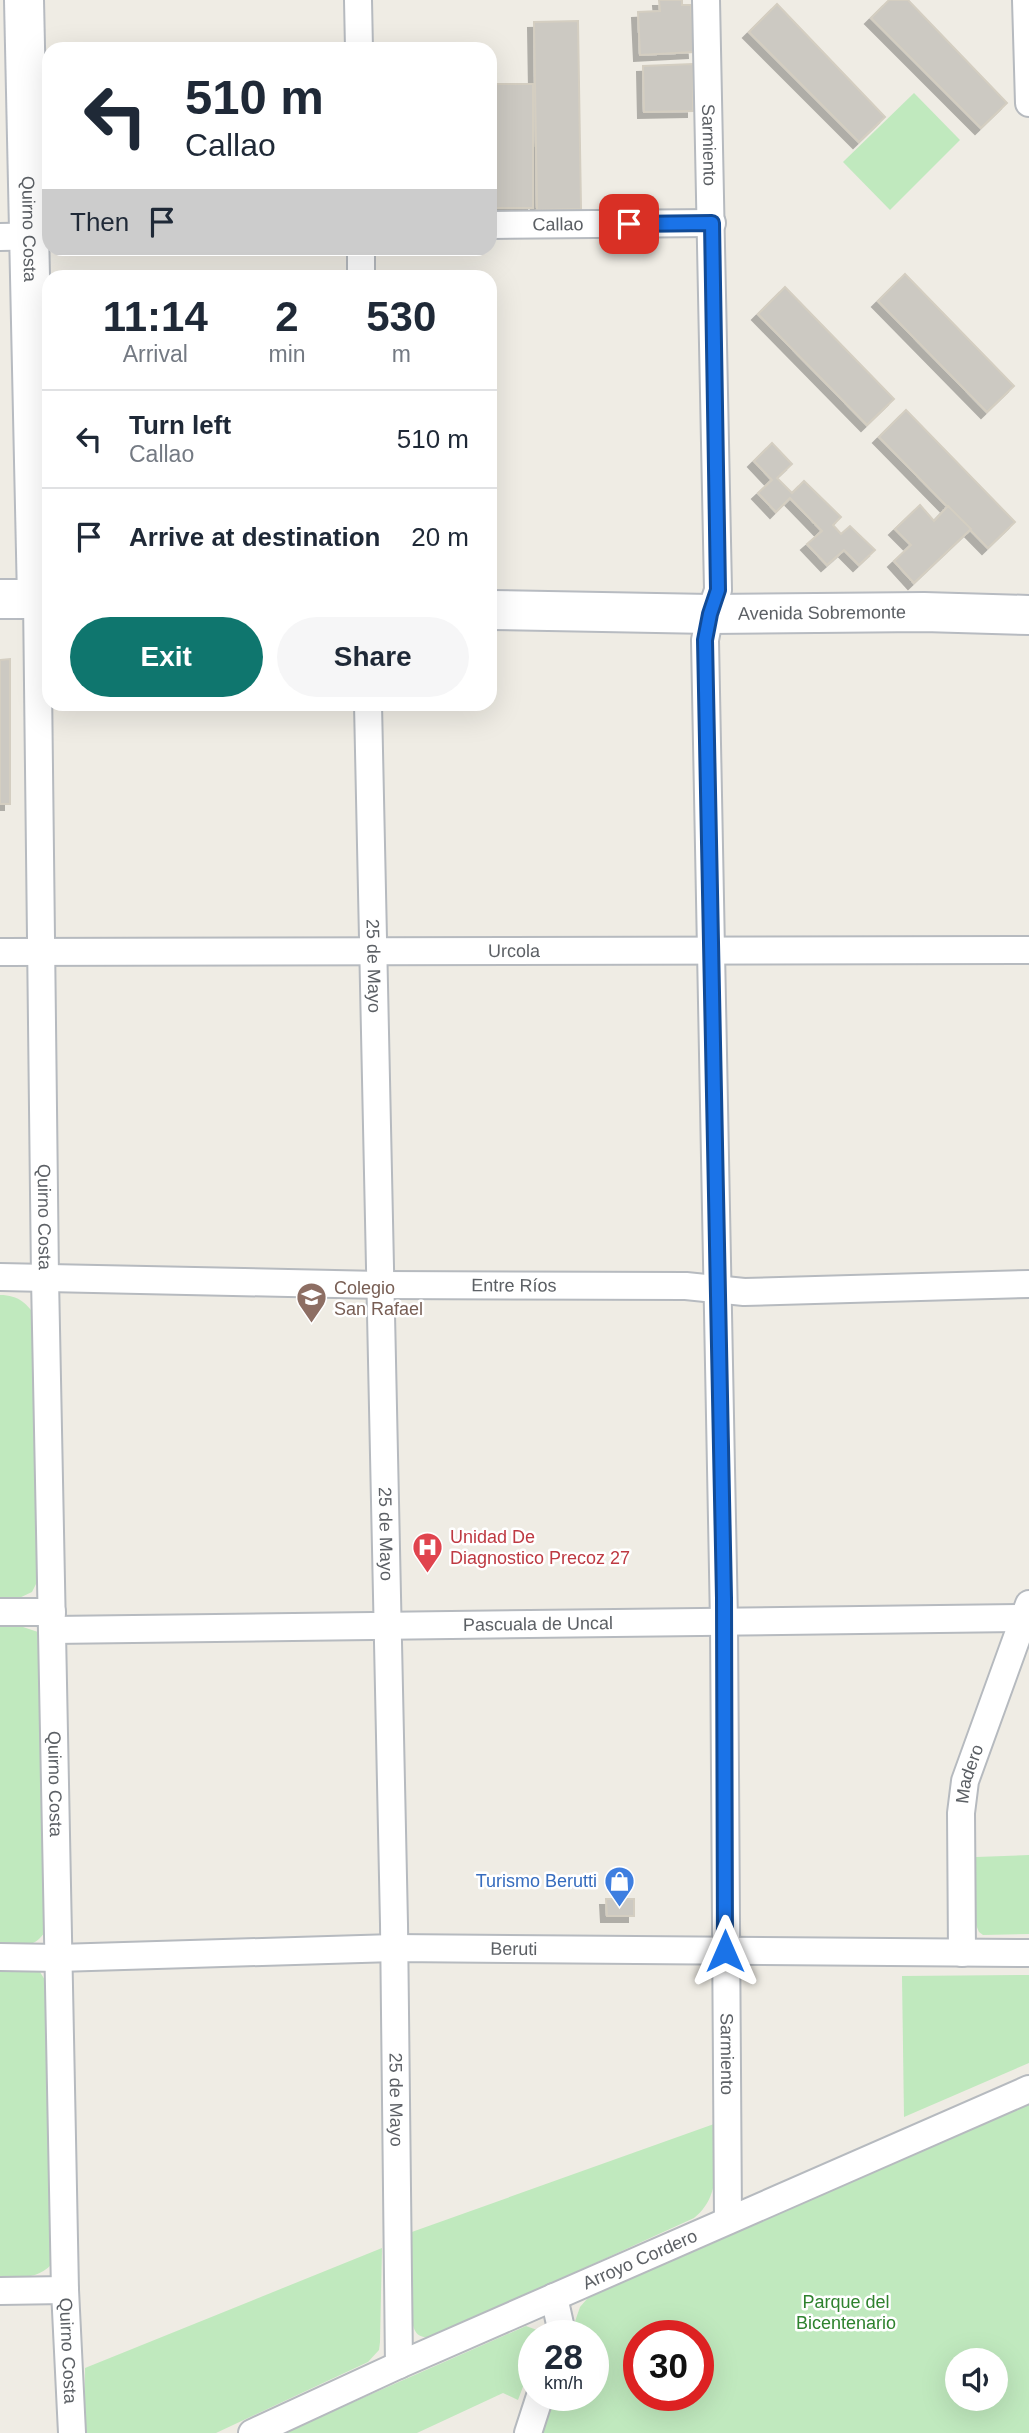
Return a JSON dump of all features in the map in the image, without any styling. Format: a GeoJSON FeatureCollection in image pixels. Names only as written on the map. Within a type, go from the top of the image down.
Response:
{"type":"FeatureCollection","features":[{"type":"Feature","properties":{"kind":"street","name":"Quirno Costa"},"geometry":{"type":"LineString","coordinates":[[24,0],[29,599],[41,952],[58,1958],[65,2290],[72,2433]]}},
{"type":"Feature","properties":{"kind":"street"},"geometry":{"type":"LineString","coordinates":[[358,0],[359,42]]}},
{"type":"Feature","properties":{"kind":"street","name":"Sarmiento"},"geometry":{"type":"LineString","coordinates":[[706,0],[718,590],[705,640],[724,1623],[728,2220]]}},
{"type":"Feature","properties":{"kind":"street"},"geometry":{"type":"LineString","coordinates":[[1026,0],[1029,103]]}},
{"type":"Feature","properties":{"kind":"street","name":"Callao"},"geometry":{"type":"LineString","coordinates":[[497,225],[712,223]]}},
{"type":"Feature","properties":{"kind":"street","name":"Avenida Sobremonte"},"geometry":{"type":"LineString","coordinates":[[497,610],[1029,615]]}},
{"type":"Feature","properties":{"kind":"street","name":"25 de Mayo"},"geometry":{"type":"LineString","coordinates":[[368,711],[394,1948],[399,2365]]}},
{"type":"Feature","properties":{"kind":"street","name":"Urcola"},"geometry":{"type":"LineString","coordinates":[[0,953],[1029,950]]}},
{"type":"Feature","properties":{"kind":"street","name":"Entre Ríos"},"geometry":{"type":"LineString","coordinates":[[0,1277],[381,1285],[686,1286],[744,1292],[1029,1284]]}},
{"type":"Feature","properties":{"kind":"street","name":"Pascuala de Uncal"},"geometry":{"type":"LineString","coordinates":[[0,1612],[52,1621],[388,1627],[724,1623],[1026,1611]]}},
{"type":"Feature","properties":{"kind":"street","name":"Madero"},"geometry":{"type":"LineString","coordinates":[[962,1953],[961,1813],[965,1781],[1026,1611]]}},
{"type":"Feature","properties":{"kind":"street","name":"Beruti"},"geometry":{"type":"LineString","coordinates":[[0,1957],[58,1958],[394,1948],[1029,1953]]}},
{"type":"Feature","properties":{"kind":"street","name":"Arroyo Cordero"},"geometry":{"type":"LineString","coordinates":[[252,2433],[399,2365],[1029,2089]]}},
{"type":"Feature","properties":{"kind":"street"},"geometry":{"type":"LineString","coordinates":[[0,2291],[65,2290]]}},
{"type":"Feature","properties":{"kind":"street"},"geometry":{"type":"LineString","coordinates":[[554,2297],[559,2320]]}},
{"type":"Feature","properties":{"kind":"street"},"geometry":{"type":"LineString","coordinates":[[528,2433],[535,2411]]}},
{"type":"Feature","properties":{"kind":"green space"},"geometry":{"type":"Polygon","coordinates":[[[914,93],[960,140],[890,210],[843,162],[914,93]]]}},
{"type":"Feature","properties":{"kind":"green space"},"geometry":{"type":"Polygon","coordinates":[[[0,1295],[22,1301],[37,1318],[39,1578],[32,1592],[17,1599],[0,1599],[0,1295]]]}},
{"type":"Feature","properties":{"kind":"green space"},"geometry":{"type":"Polygon","coordinates":[[[0,1625],[17,1625],[38,1632],[44,1652],[49,1924],[40,1938],[23,1945],[0,1945],[0,1625]]]}},
{"type":"Feature","properties":{"kind":"green space"},"geometry":{"type":"Polygon","coordinates":[[[1029,1855],[1029,1934],[983,1935],[976,1925],[976,1857],[1029,1855]]]}},
{"type":"Feature","properties":{"kind":"green space"},"geometry":{"type":"Polygon","coordinates":[[[0,1969],[40,1972],[48,1985],[52,2264],[40,2273],[22,2277],[0,2277],[0,1969]]]}},
{"type":"Feature","properties":{"kind":"green space"},"geometry":{"type":"Polygon","coordinates":[[[1029,1975],[1029,2063],[904,2117],[902,1976],[1029,1975]]]}},
{"type":"Feature","properties":{"kind":"green space","name":"Parque del Bicentenario"},"geometry":{"type":"Polygon","coordinates":[[[1029,2102],[1029,2433],[538,2433],[546,2411],[609,2411],[609,2320],[576,2320],[580,2307],[593,2292],[1029,2102]]]}},
{"type":"Feature","properties":{"kind":"green space"},"geometry":{"type":"Polygon","coordinates":[[[714,2124],[716,2163],[713,2187],[710,2198],[694,2218],[431,2338],[420,2336],[416,2332],[412,2322],[409,2233],[714,2124]]]}},
{"type":"Feature","properties":{"kind":"green space"},"geometry":{"type":"Polygon","coordinates":[[[382,2248],[380,2342],[379,2350],[368,2362],[216,2433],[84,2433],[85,2368],[382,2248]]]}},
{"type":"Feature","properties":{"kind":"green space"},"geometry":{"type":"Polygon","coordinates":[[[518,2330],[518,2400],[503,2393],[417,2433],[283,2433],[518,2330]]]}},
{"type":"Feature","properties":{"kind":"building"},"geometry":{"type":"Polygon","coordinates":[[[659,0],[682,0],[682,5],[691,5],[694,52],[640,55],[638,12],[660,11],[659,0]]]}},
{"type":"Feature","properties":{"kind":"building"},"geometry":{"type":"Polygon","coordinates":[[[889,0],[908,0],[1007,103],[981,128],[871,18],[889,0]]]}},
{"type":"Feature","properties":{"kind":"building"},"geometry":{"type":"Polygon","coordinates":[[[777,4],[885,117],[859,142],[749,32],[777,4]]]}},
{"type":"Feature","properties":{"kind":"building"},"geometry":{"type":"Polygon","coordinates":[[[578,21],[581,209],[537,210],[534,22],[578,21]]]}},
{"type":"Feature","properties":{"kind":"building"},"geometry":{"type":"Polygon","coordinates":[[[693,64],[693,111],[644,112],[643,66],[693,64]]]}},
{"type":"Feature","properties":{"kind":"building"},"geometry":{"type":"Polygon","coordinates":[[[497,84],[533,84],[533,208],[497,208],[497,84]]]}},
{"type":"Feature","properties":{"kind":"building"},"geometry":{"type":"Polygon","coordinates":[[[905,274],[1014,386],[987,412],[878,301],[905,274]]]}},
{"type":"Feature","properties":{"kind":"building"},"geometry":{"type":"Polygon","coordinates":[[[785,287],[894,399],[867,425],[758,314],[785,287]]]}},
{"type":"Feature","properties":{"kind":"building"},"geometry":{"type":"Polygon","coordinates":[[[906,410],[1015,522],[988,548],[879,437],[906,410]]]}},
{"type":"Feature","properties":{"kind":"building"},"geometry":{"type":"Polygon","coordinates":[[[772,443],[792,464],[777,478],[792,493],[804,481],[841,517],[833,525],[841,534],[850,526],[875,550],[859,565],[844,550],[827,565],[807,544],[822,531],[790,498],[776,512],[758,493],[772,480],[754,461],[772,443]]]}},
{"type":"Feature","properties":{"kind":"building"},"geometry":{"type":"Polygon","coordinates":[[[920,505],[934,521],[948,506],[971,529],[914,583],[894,561],[911,545],[895,529],[920,505]]]}},
{"type":"Feature","properties":{"kind":"building"},"geometry":{"type":"Polygon","coordinates":[[[10,659],[10,804],[0,804],[0,660],[10,659]]]}},
{"type":"Feature","properties":{"kind":"building","name":"Turismo Berutti"},"geometry":{"type":"Polygon","coordinates":[[[606,1899],[634,1899],[634,1916],[607,1916],[606,1899]]]}},
{"type":"Feature","properties":{"kind":"place","name":"Colegio San Rafael"},"geometry":{"type":"Point","coordinates":[311,1325]}},
{"type":"Feature","properties":{"kind":"place","name":"Unidad De Diagnostico Precoz 27"},"geometry":{"type":"Point","coordinates":[427,1574]}},
{"type":"Feature","properties":{"kind":"place","name":"Turismo Berutti"},"geometry":{"type":"Point","coordinates":[620,1908]}},
{"type":"Feature","properties":{"kind":"route"},"geometry":{"type":"LineString","coordinates":[[629,224],[712,223],[718,590],[705,640],[724,1598],[725,1951]]}}]}
